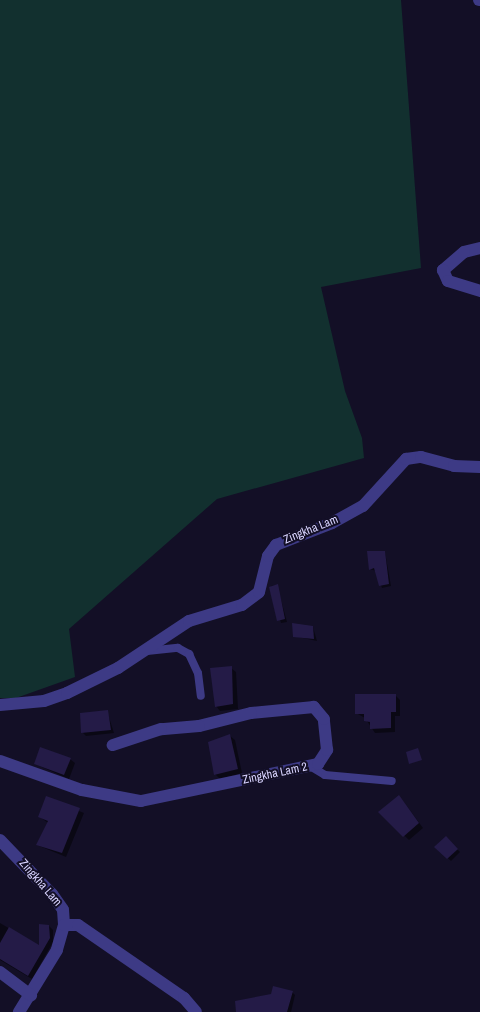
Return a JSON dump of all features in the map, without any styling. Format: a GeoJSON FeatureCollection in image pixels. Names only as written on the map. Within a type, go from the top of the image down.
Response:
{"type":"FeatureCollection","features":[{"type":"Feature","properties":{"kind":"street"},"geometry":{"type":"LineString","coordinates":[[480,248],[464,252],[443,270],[448,281],[480,291]]}},
{"type":"Feature","properties":{"kind":"street","name":"Zingkha Lam"},"geometry":{"type":"LineString","coordinates":[[0,705],[44,701],[67,693],[90,683],[189,621],[229,611],[254,596],[262,583],[268,556],[276,545],[332,523],[363,506],[406,458],[421,457],[454,466],[480,467]]}},
{"type":"Feature","properties":{"kind":"street","name":"Zingkha Lam 2"},"geometry":{"type":"LineString","coordinates":[[0,761],[82,790],[141,802],[310,766],[322,761],[327,750],[324,719],[314,708],[252,713],[199,726],[162,729],[113,745]]}},
{"type":"Feature","properties":{"kind":"street","name":"Zingkha Lam"},"geometry":{"type":"LineString","coordinates":[[0,840],[52,894],[63,910],[63,938],[19,1012]]}},
{"type":"Feature","properties":{"kind":"street"},"geometry":{"type":"LineString","coordinates":[[64,924],[78,925],[184,998],[196,1012]]}},
{"type":"Feature","properties":{"kind":"street"},"geometry":{"type":"LineString","coordinates":[[0,972],[31,994]]}},
{"type":"Feature","properties":{"kind":"lane"},"geometry":{"type":"LineString","coordinates":[[140,652],[178,648],[189,654],[198,673],[201,696]]}},
{"type":"Feature","properties":{"kind":"lane"},"geometry":{"type":"LineString","coordinates":[[310,766],[325,775],[392,781]]}},
{"type":"Feature","properties":{"kind":"green space"},"geometry":{"type":"Polygon","coordinates":[[[0,0],[401,0],[421,268],[321,287],[345,391],[362,438],[364,458],[217,499],[69,629],[75,677],[16,698],[0,698],[0,0]]]}},
{"type":"Feature","properties":{"kind":"building"},"geometry":{"type":"Polygon","coordinates":[[[367,551],[385,551],[389,584],[379,586],[374,568],[369,570],[367,551]]]}},
{"type":"Feature","properties":{"kind":"building"},"geometry":{"type":"Polygon","coordinates":[[[278,584],[285,619],[277,621],[269,587],[278,584]]]}},
{"type":"Feature","properties":{"kind":"building"},"geometry":{"type":"Polygon","coordinates":[[[292,623],[313,626],[314,639],[293,637],[292,623]]]}},
{"type":"Feature","properties":{"kind":"building"},"geometry":{"type":"Polygon","coordinates":[[[232,666],[233,704],[215,707],[210,668],[232,666]]]}},
{"type":"Feature","properties":{"kind":"building"},"geometry":{"type":"Polygon","coordinates":[[[355,694],[396,694],[396,712],[391,712],[391,728],[370,729],[370,722],[364,721],[364,714],[355,714],[355,694]]]}},
{"type":"Feature","properties":{"kind":"building"},"geometry":{"type":"Polygon","coordinates":[[[108,710],[111,730],[81,733],[80,713],[108,710]]]}},
{"type":"Feature","properties":{"kind":"building"},"geometry":{"type":"Polygon","coordinates":[[[230,734],[238,769],[214,775],[208,742],[230,734]]]}},
{"type":"Feature","properties":{"kind":"building"},"geometry":{"type":"Polygon","coordinates":[[[40,747],[71,758],[64,775],[34,764],[40,747]]]}},
{"type":"Feature","properties":{"kind":"building"},"geometry":{"type":"Polygon","coordinates":[[[418,748],[422,760],[409,764],[406,752],[418,748]]]}},
{"type":"Feature","properties":{"kind":"building"},"geometry":{"type":"Polygon","coordinates":[[[399,795],[419,823],[403,837],[378,812],[399,795]]]}},
{"type":"Feature","properties":{"kind":"building"},"geometry":{"type":"Polygon","coordinates":[[[46,796],[80,808],[62,853],[36,845],[48,821],[38,817],[46,796]]]}},
{"type":"Feature","properties":{"kind":"building"},"geometry":{"type":"Polygon","coordinates":[[[446,836],[458,849],[447,859],[434,847],[446,836]]]}},
{"type":"Feature","properties":{"kind":"building"},"geometry":{"type":"Polygon","coordinates":[[[39,924],[49,925],[50,938],[28,976],[0,959],[0,943],[9,927],[39,945],[39,924]]]}},
{"type":"Feature","properties":{"kind":"building"},"geometry":{"type":"Polygon","coordinates":[[[273,986],[293,991],[287,1012],[236,1012],[235,1001],[271,994],[273,986]]]}}]}
